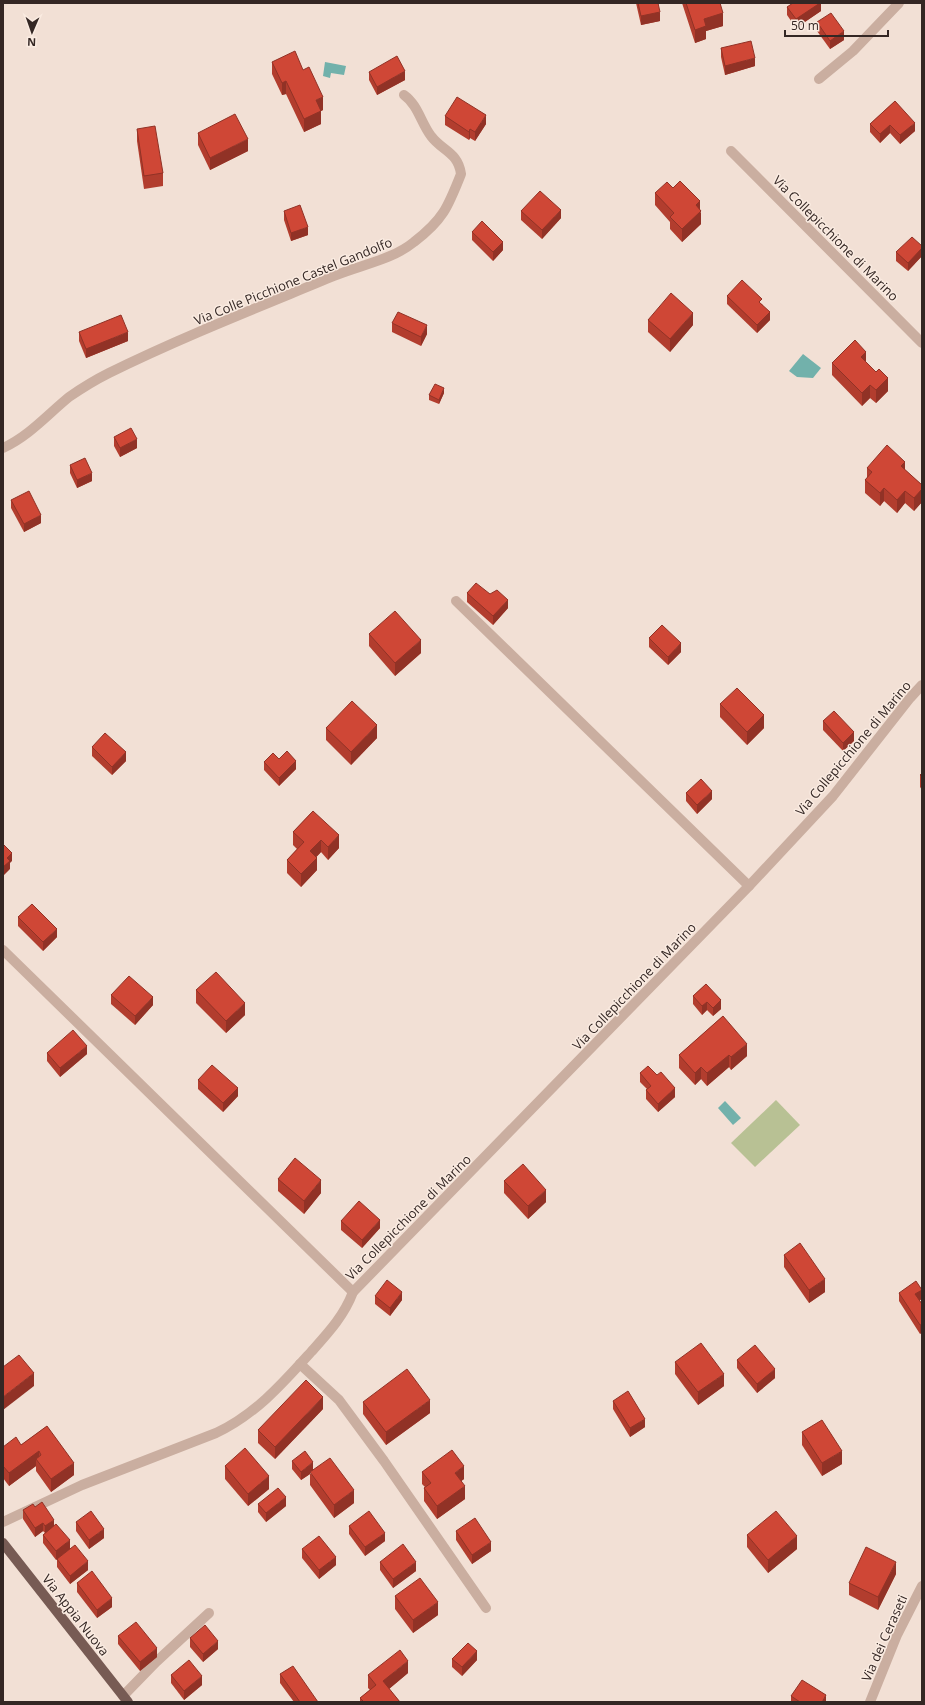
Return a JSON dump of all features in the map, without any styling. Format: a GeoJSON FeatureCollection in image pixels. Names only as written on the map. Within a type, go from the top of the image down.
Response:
{"type":"FeatureCollection","features":[{"type":"Feature","properties":{"kind":"main road","name":"Via Appia Nuova"},"geometry":{"type":"LineString","coordinates":[[3,1543],[125,1699]]}},
{"type":"Feature","properties":{"kind":"street"},"geometry":{"type":"LineString","coordinates":[[819,79],[853,51],[899,3]]}},
{"type":"Feature","properties":{"kind":"street","name":"Via Colle Picchione Castel Gandolfo"},"geometry":{"type":"LineString","coordinates":[[3,448],[16,442],[33,430],[78,390],[109,373],[336,275],[396,254],[408,247],[431,228],[446,209],[461,174],[453,155],[431,137],[415,106],[404,95]]}},
{"type":"Feature","properties":{"kind":"street","name":"Via Collepicchione di Marino"},"geometry":{"type":"LineString","coordinates":[[731,151],[922,343]]}},
{"type":"Feature","properties":{"kind":"street"},"geometry":{"type":"LineString","coordinates":[[456,601],[749,886]]}},
{"type":"Feature","properties":{"kind":"street","name":"Via Collepicchione di Marino"},"geometry":{"type":"LineString","coordinates":[[353,1292],[749,886],[833,796],[910,698],[922,685]]}},
{"type":"Feature","properties":{"kind":"street"},"geometry":{"type":"LineString","coordinates":[[3,950],[353,1292],[344,1313],[300,1364],[255,1409],[236,1423],[216,1433],[82,1485],[3,1522]]}},
{"type":"Feature","properties":{"kind":"street"},"geometry":{"type":"LineString","coordinates":[[300,1364],[339,1400],[384,1461],[486,1608]]}},
{"type":"Feature","properties":{"kind":"street","name":"Via dei Ceraseti"},"geometry":{"type":"LineString","coordinates":[[870,1702],[897,1636],[922,1586]]}},
{"type":"Feature","properties":{"kind":"street"},"geometry":{"type":"LineString","coordinates":[[125,1699],[156,1662],[209,1613]]}},
{"type":"Feature","properties":{"kind":"green space"},"geometry":{"type":"Polygon","coordinates":[[[776,1100],[800,1125],[755,1167],[731,1143],[776,1100]]]}},
{"type":"Feature","properties":{"kind":"water"},"geometry":{"type":"Polygon","coordinates":[[[325,62],[346,66],[344,75],[331,73],[330,78],[323,76],[325,62]]]}},
{"type":"Feature","properties":{"kind":"water"},"geometry":{"type":"Polygon","coordinates":[[[803,354],[821,368],[813,378],[797,377],[789,371],[803,354]]]}},
{"type":"Feature","properties":{"kind":"water"},"geometry":{"type":"Polygon","coordinates":[[[725,1101],[741,1118],[733,1125],[718,1108],[725,1101]]]}},
{"type":"Feature","properties":{"kind":"building"},"geometry":{"type":"Polygon","coordinates":[[[638,3],[658,3],[660,12],[641,16],[638,3]]]}},
{"type":"Feature","properties":{"kind":"building"},"geometry":{"type":"Polygon","coordinates":[[[686,3],[720,3],[723,13],[704,19],[706,26],[695,30],[686,3]]]}},
{"type":"Feature","properties":{"kind":"building"},"geometry":{"type":"Polygon","coordinates":[[[793,3],[820,3],[796,19],[787,7],[793,3]]]}},
{"type":"Feature","properties":{"kind":"building"},"geometry":{"type":"Polygon","coordinates":[[[831,13],[844,31],[830,41],[817,22],[831,13]]]}},
{"type":"Feature","properties":{"kind":"building"},"geometry":{"type":"Polygon","coordinates":[[[751,41],[755,58],[725,66],[721,48],[751,41]]]}},
{"type":"Feature","properties":{"kind":"building"},"geometry":{"type":"Polygon","coordinates":[[[295,51],[303,70],[309,67],[323,97],[316,100],[321,111],[304,119],[286,81],[282,83],[272,62],[295,51]]]}},
{"type":"Feature","properties":{"kind":"building"},"geometry":{"type":"Polygon","coordinates":[[[397,56],[405,71],[377,87],[369,72],[397,56]]]}},
{"type":"Feature","properties":{"kind":"building"},"geometry":{"type":"Polygon","coordinates":[[[457,97],[486,115],[475,132],[470,129],[469,132],[445,116],[457,97]]]}},
{"type":"Feature","properties":{"kind":"building"},"geometry":{"type":"Polygon","coordinates":[[[895,101],[915,123],[900,135],[890,125],[880,134],[870,124],[895,101]]]}},
{"type":"Feature","properties":{"kind":"building"},"geometry":{"type":"Polygon","coordinates":[[[235,114],[248,139],[210,158],[198,133],[235,114]]]}},
{"type":"Feature","properties":{"kind":"building"},"geometry":{"type":"Polygon","coordinates":[[[155,126],[163,173],[144,176],[137,129],[155,126]]]}},
{"type":"Feature","properties":{"kind":"building"},"geometry":{"type":"Polygon","coordinates":[[[680,181],[700,201],[696,205],[701,211],[682,229],[670,217],[674,213],[655,193],[667,182],[673,188],[680,181]]]}},
{"type":"Feature","properties":{"kind":"building"},"geometry":{"type":"Polygon","coordinates":[[[540,191],[561,210],[542,230],[521,211],[540,191]]]}},
{"type":"Feature","properties":{"kind":"building"},"geometry":{"type":"Polygon","coordinates":[[[300,205],[308,227],[291,233],[284,211],[300,205]]]}},
{"type":"Feature","properties":{"kind":"building"},"geometry":{"type":"Polygon","coordinates":[[[482,221],[503,242],[493,252],[472,232],[482,221]]]}},
{"type":"Feature","properties":{"kind":"building"},"geometry":{"type":"Polygon","coordinates":[[[912,237],[922,246],[922,248],[908,263],[896,252],[912,237]]]}},
{"type":"Feature","properties":{"kind":"building"},"geometry":{"type":"Polygon","coordinates":[[[742,280],[762,299],[759,302],[770,312],[757,325],[727,296],[742,280]]]}},
{"type":"Feature","properties":{"kind":"building"},"geometry":{"type":"Polygon","coordinates":[[[671,293],[693,313],[670,339],[648,320],[671,293]]]}},
{"type":"Feature","properties":{"kind":"building"},"geometry":{"type":"Polygon","coordinates":[[[398,312],[427,325],[421,337],[392,323],[398,312]]]}},
{"type":"Feature","properties":{"kind":"building"},"geometry":{"type":"Polygon","coordinates":[[[121,315],[128,332],[86,349],[79,332],[121,315]]]}},
{"type":"Feature","properties":{"kind":"building"},"geometry":{"type":"Polygon","coordinates":[[[855,340],[866,352],[861,357],[876,372],[879,369],[888,378],[876,390],[870,385],[862,393],[832,363],[855,340]]]}},
{"type":"Feature","properties":{"kind":"building"},"geometry":{"type":"Polygon","coordinates":[[[435,384],[444,388],[439,400],[429,395],[435,384]]]}},
{"type":"Feature","properties":{"kind":"building"},"geometry":{"type":"Polygon","coordinates":[[[131,428],[137,439],[120,448],[114,437],[131,428]]]}},
{"type":"Feature","properties":{"kind":"building"},"geometry":{"type":"Polygon","coordinates":[[[887,445],[905,462],[901,466],[922,485],[922,489],[914,498],[905,491],[897,500],[884,488],[880,493],[865,480],[872,472],[867,468],[887,445]]]}},
{"type":"Feature","properties":{"kind":"building"},"geometry":{"type":"Polygon","coordinates":[[[85,458],[92,473],[77,480],[70,465],[85,458]]]}},
{"type":"Feature","properties":{"kind":"building"},"geometry":{"type":"Polygon","coordinates":[[[29,491],[41,515],[24,524],[11,500],[29,491]]]}},
{"type":"Feature","properties":{"kind":"building"},"geometry":{"type":"Polygon","coordinates":[[[476,583],[490,594],[497,590],[508,600],[493,616],[467,593],[476,583]]]}},
{"type":"Feature","properties":{"kind":"building"},"geometry":{"type":"Polygon","coordinates":[[[395,611],[421,640],[395,663],[369,634],[395,611]]]}},
{"type":"Feature","properties":{"kind":"building"},"geometry":{"type":"Polygon","coordinates":[[[662,625],[681,643],[668,657],[649,638],[662,625]]]}},
{"type":"Feature","properties":{"kind":"building"},"geometry":{"type":"Polygon","coordinates":[[[737,688],[764,715],[747,732],[720,704],[737,688]]]}},
{"type":"Feature","properties":{"kind":"building"},"geometry":{"type":"Polygon","coordinates":[[[352,701],[377,725],[351,752],[326,728],[352,701]]]}},
{"type":"Feature","properties":{"kind":"building"},"geometry":{"type":"Polygon","coordinates":[[[834,711],[854,732],[843,743],[823,721],[834,711]]]}},
{"type":"Feature","properties":{"kind":"building"},"geometry":{"type":"Polygon","coordinates":[[[105,733],[126,752],[112,767],[92,747],[105,733]]]}},
{"type":"Feature","properties":{"kind":"building"},"geometry":{"type":"Polygon","coordinates":[[[287,751],[296,761],[279,778],[264,762],[273,753],[279,759],[287,751]]]}},
{"type":"Feature","properties":{"kind":"building"},"geometry":{"type":"Polygon","coordinates":[[[701,779],[712,791],[697,805],[686,793],[701,779]]]}},
{"type":"Feature","properties":{"kind":"building"},"geometry":{"type":"Polygon","coordinates":[[[313,811],[339,835],[328,847],[321,840],[310,851],[317,858],[301,874],[287,860],[304,842],[293,832],[313,811]]]}},
{"type":"Feature","properties":{"kind":"building"},"geometry":{"type":"Polygon","coordinates":[[[3,844],[12,853],[7,858],[10,861],[3,867],[3,844]]]}},
{"type":"Feature","properties":{"kind":"building"},"geometry":{"type":"Polygon","coordinates":[[[32,904],[57,929],[43,942],[18,917],[32,904]]]}},
{"type":"Feature","properties":{"kind":"building"},"geometry":{"type":"Polygon","coordinates":[[[216,972],[245,1003],[226,1021],[196,990],[216,972]]]}},
{"type":"Feature","properties":{"kind":"building"},"geometry":{"type":"Polygon","coordinates":[[[129,976],[153,997],[135,1016],[111,995],[129,976]]]}},
{"type":"Feature","properties":{"kind":"building"},"geometry":{"type":"Polygon","coordinates":[[[706,984],[721,1000],[713,1008],[707,1002],[702,1006],[693,996],[706,984]]]}},
{"type":"Feature","properties":{"kind":"building"},"geometry":{"type":"Polygon","coordinates":[[[723,1016],[747,1044],[731,1057],[729,1055],[707,1073],[701,1067],[695,1073],[679,1055],[723,1016]]]}},
{"type":"Feature","properties":{"kind":"building"},"geometry":{"type":"Polygon","coordinates":[[[73,1030],[87,1046],[60,1068],[47,1053],[73,1030]]]}},
{"type":"Feature","properties":{"kind":"building"},"geometry":{"type":"Polygon","coordinates":[[[212,1065],[238,1088],[223,1103],[198,1080],[212,1065]]]}},
{"type":"Feature","properties":{"kind":"building"},"geometry":{"type":"Polygon","coordinates":[[[648,1066],[657,1075],[661,1072],[675,1088],[658,1104],[646,1090],[651,1086],[640,1073],[648,1066]]]}},
{"type":"Feature","properties":{"kind":"building"},"geometry":{"type":"Polygon","coordinates":[[[295,1158],[321,1180],[304,1201],[278,1179],[295,1158]]]}},
{"type":"Feature","properties":{"kind":"building"},"geometry":{"type":"Polygon","coordinates":[[[523,1164],[546,1190],[528,1206],[504,1181],[523,1164]]]}},
{"type":"Feature","properties":{"kind":"building"},"geometry":{"type":"Polygon","coordinates":[[[359,1201],[380,1220],[362,1240],[341,1221],[359,1201]]]}},
{"type":"Feature","properties":{"kind":"building"},"geometry":{"type":"Polygon","coordinates":[[[800,1243],[825,1279],[809,1290],[784,1255],[800,1243]]]}},
{"type":"Feature","properties":{"kind":"building"},"geometry":{"type":"Polygon","coordinates":[[[387,1280],[402,1292],[390,1308],[375,1296],[387,1280]]]}},
{"type":"Feature","properties":{"kind":"building"},"geometry":{"type":"Polygon","coordinates":[[[916,1281],[922,1290],[915,1294],[922,1304],[922,1324],[920,1325],[899,1293],[916,1281]]]}},
{"type":"Feature","properties":{"kind":"building"},"geometry":{"type":"Polygon","coordinates":[[[701,1343],[724,1374],[698,1392],[675,1362],[701,1343]]]}},
{"type":"Feature","properties":{"kind":"building"},"geometry":{"type":"Polygon","coordinates":[[[755,1345],[775,1369],[757,1384],[737,1360],[755,1345]]]}},
{"type":"Feature","properties":{"kind":"building"},"geometry":{"type":"Polygon","coordinates":[[[19,1355],[34,1373],[3,1397],[3,1367],[19,1355]]]}},
{"type":"Feature","properties":{"kind":"building"},"geometry":{"type":"Polygon","coordinates":[[[407,1369],[430,1400],[386,1432],[363,1402],[407,1369]]]}},
{"type":"Feature","properties":{"kind":"building"},"geometry":{"type":"Polygon","coordinates":[[[306,1380],[323,1397],[275,1447],[258,1430],[306,1380]]]}},
{"type":"Feature","properties":{"kind":"building"},"geometry":{"type":"Polygon","coordinates":[[[628,1391],[645,1419],[630,1428],[613,1401],[628,1391]]]}},
{"type":"Feature","properties":{"kind":"building"},"geometry":{"type":"Polygon","coordinates":[[[822,1420],[842,1451],[822,1463],[802,1432],[822,1420]]]}},
{"type":"Feature","properties":{"kind":"building"},"geometry":{"type":"Polygon","coordinates":[[[47,1426],[74,1463],[51,1479],[36,1459],[41,1455],[39,1451],[9,1473],[3,1466],[3,1447],[16,1437],[21,1445],[47,1426]]]}},
{"type":"Feature","properties":{"kind":"building"},"geometry":{"type":"Polygon","coordinates":[[[245,1448],[269,1476],[248,1494],[225,1466],[245,1448]]]}},
{"type":"Feature","properties":{"kind":"building"},"geometry":{"type":"Polygon","coordinates":[[[452,1450],[464,1466],[455,1473],[465,1486],[437,1506],[424,1488],[431,1483],[422,1472],[452,1450]]]}},
{"type":"Feature","properties":{"kind":"building"},"geometry":{"type":"Polygon","coordinates":[[[305,1451],[313,1462],[301,1472],[292,1461],[305,1451]]]}},
{"type":"Feature","properties":{"kind":"building"},"geometry":{"type":"Polygon","coordinates":[[[330,1458],[354,1490],[334,1505],[310,1472],[330,1458]]]}},
{"type":"Feature","properties":{"kind":"building"},"geometry":{"type":"Polygon","coordinates":[[[278,1488],[286,1497],[266,1513],[258,1504],[278,1488]]]}},
{"type":"Feature","properties":{"kind":"building"},"geometry":{"type":"Polygon","coordinates":[[[42,1502],[54,1520],[45,1526],[43,1523],[35,1528],[23,1510],[33,1504],[35,1507],[42,1502]]]}},
{"type":"Feature","properties":{"kind":"building"},"geometry":{"type":"Polygon","coordinates":[[[91,1511],[104,1529],[89,1540],[76,1522],[91,1511]]]}},
{"type":"Feature","properties":{"kind":"building"},"geometry":{"type":"Polygon","coordinates":[[[369,1511],[385,1533],[365,1547],[349,1526],[369,1511]]]}},
{"type":"Feature","properties":{"kind":"building"},"geometry":{"type":"Polygon","coordinates":[[[776,1511],[797,1536],[768,1560],[747,1535],[776,1511]]]}},
{"type":"Feature","properties":{"kind":"building"},"geometry":{"type":"Polygon","coordinates":[[[475,1518],[491,1542],[472,1555],[456,1531],[475,1518]]]}},
{"type":"Feature","properties":{"kind":"building"},"geometry":{"type":"Polygon","coordinates":[[[56,1524],[70,1540],[56,1551],[43,1535],[56,1524]]]}},
{"type":"Feature","properties":{"kind":"building"},"geometry":{"type":"Polygon","coordinates":[[[319,1536],[336,1557],[319,1570],[302,1549],[319,1536]]]}},
{"type":"Feature","properties":{"kind":"building"},"geometry":{"type":"Polygon","coordinates":[[[403,1544],[416,1562],[393,1579],[380,1562],[403,1544]]]}},
{"type":"Feature","properties":{"kind":"building"},"geometry":{"type":"Polygon","coordinates":[[[75,1545],[88,1561],[70,1576],[57,1559],[75,1545]]]}},
{"type":"Feature","properties":{"kind":"building"},"geometry":{"type":"Polygon","coordinates":[[[866,1547],[896,1562],[878,1597],[849,1583],[866,1547]]]}},
{"type":"Feature","properties":{"kind":"building"},"geometry":{"type":"Polygon","coordinates":[[[92,1571],[112,1598],[97,1610],[77,1583],[92,1571]]]}},
{"type":"Feature","properties":{"kind":"building"},"geometry":{"type":"Polygon","coordinates":[[[420,1578],[438,1602],[413,1620],[395,1596],[420,1578]]]}},
{"type":"Feature","properties":{"kind":"building"},"geometry":{"type":"Polygon","coordinates":[[[136,1622],[157,1648],[140,1662],[118,1636],[136,1622]]]}},
{"type":"Feature","properties":{"kind":"building"},"geometry":{"type":"Polygon","coordinates":[[[205,1625],[218,1641],[203,1654],[190,1638],[205,1625]]]}},
{"type":"Feature","properties":{"kind":"building"},"geometry":{"type":"Polygon","coordinates":[[[468,1643],[477,1651],[462,1667],[452,1659],[468,1643]]]}},
{"type":"Feature","properties":{"kind":"building"},"geometry":{"type":"Polygon","coordinates":[[[400,1650],[408,1661],[383,1681],[400,1702],[364,1702],[360,1698],[376,1685],[368,1675],[400,1650]]]}},
{"type":"Feature","properties":{"kind":"building"},"geometry":{"type":"Polygon","coordinates":[[[189,1660],[202,1676],[184,1691],[171,1675],[189,1660]]]}},
{"type":"Feature","properties":{"kind":"building"},"geometry":{"type":"Polygon","coordinates":[[[293,1666],[318,1702],[300,1702],[280,1674],[293,1666]]]}},
{"type":"Feature","properties":{"kind":"building"},"geometry":{"type":"Polygon","coordinates":[[[802,1680],[826,1695],[822,1702],[800,1702],[791,1696],[802,1680]]]}}]}
